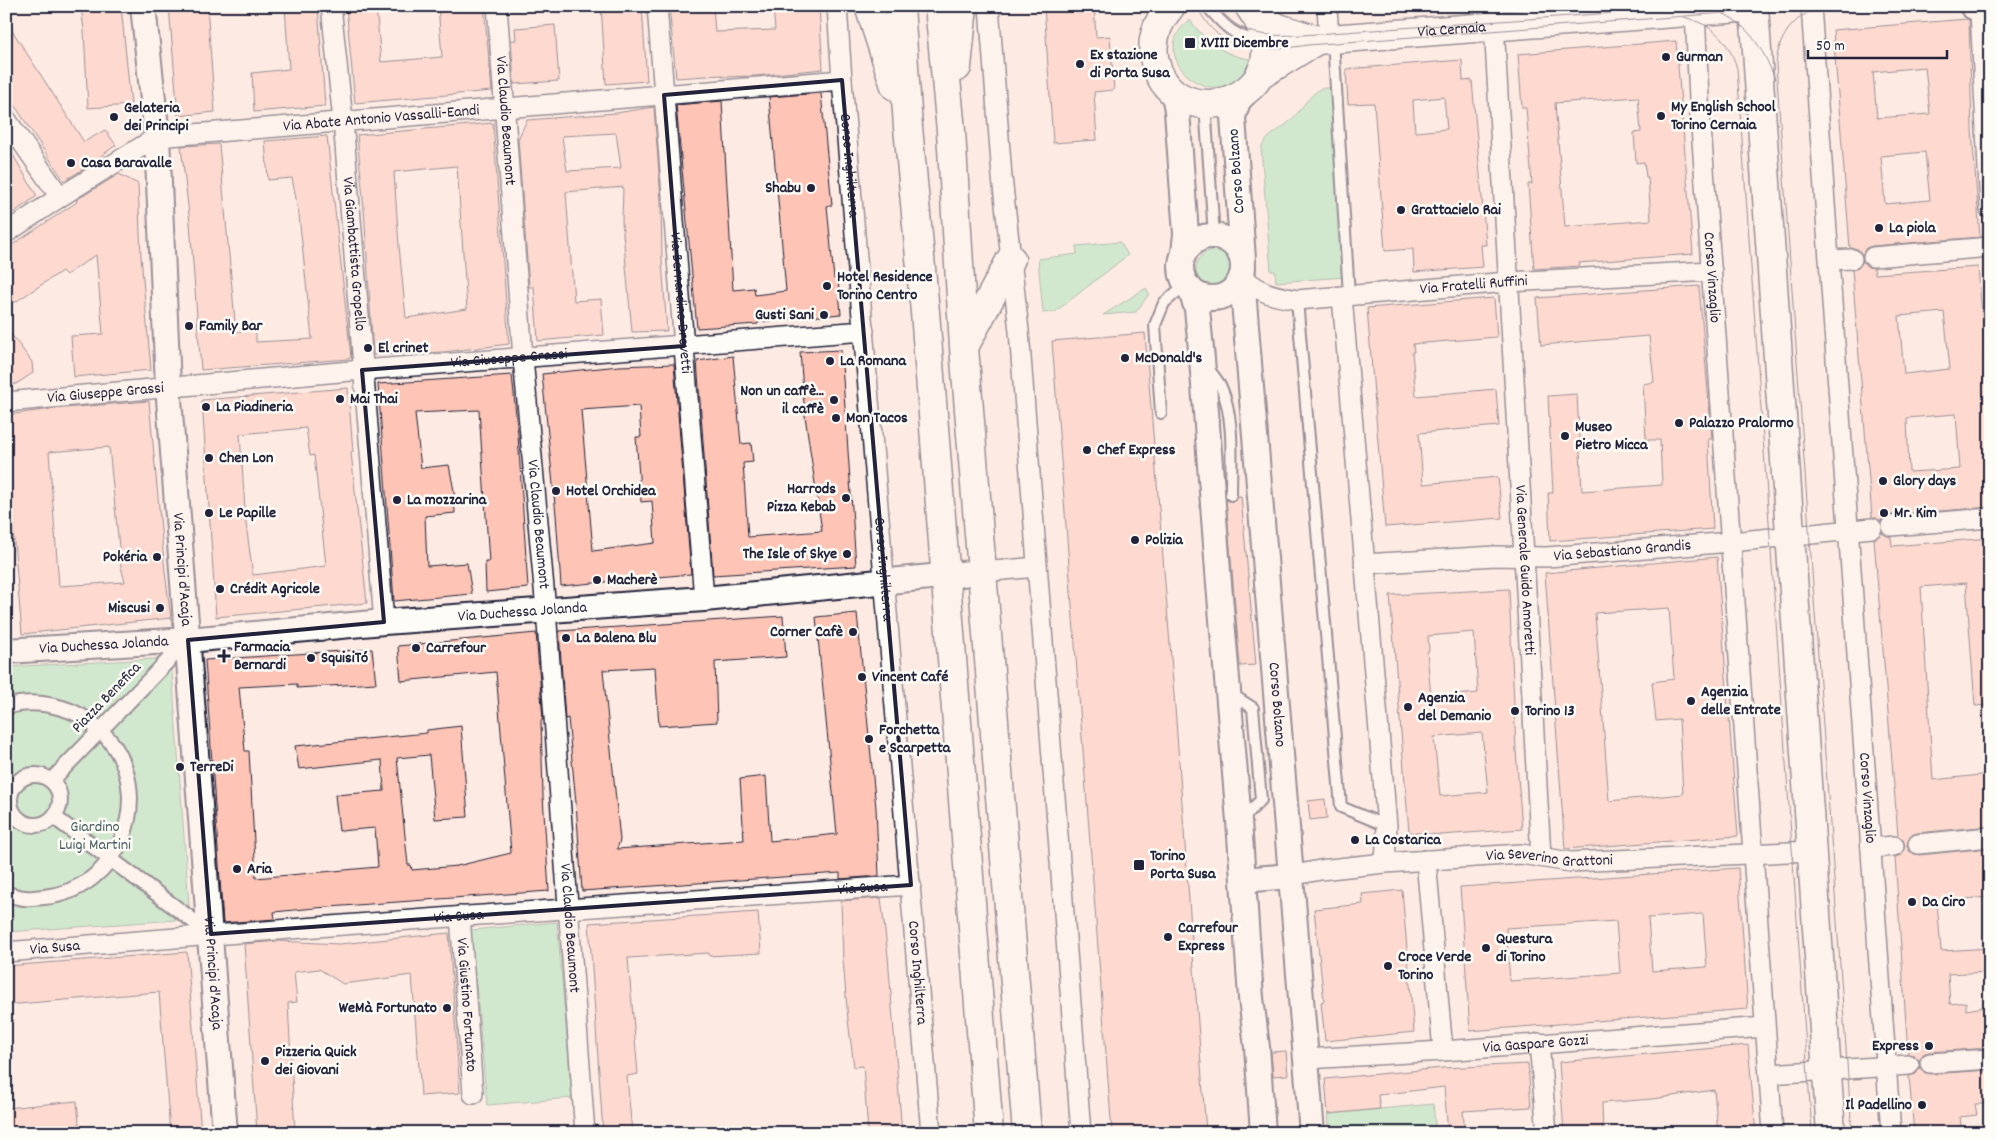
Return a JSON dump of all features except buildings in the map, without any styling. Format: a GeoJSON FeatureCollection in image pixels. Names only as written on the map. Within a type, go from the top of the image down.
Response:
{"type":"FeatureCollection","features":[{"type":"Feature","properties":{"kind":"main road"},"geometry":{"type":"LineString","coordinates":[[869,6],[908,128]]}},
{"type":"Feature","properties":{"kind":"main road"},"geometry":{"type":"LineString","coordinates":[[900,6],[908,128],[946,576],[989,1133]]}},
{"type":"Feature","properties":{"kind":"main road"},"geometry":{"type":"LineString","coordinates":[[939,6],[950,131],[964,346],[1027,1133]]}},
{"type":"Feature","properties":{"kind":"main road"},"geometry":{"type":"LineString","coordinates":[[950,131],[962,6]]}},
{"type":"Feature","properties":{"kind":"main road"},"geometry":{"type":"LineString","coordinates":[[1760,7],[1790,536],[1831,1133]]}},
{"type":"Feature","properties":{"kind":"main road","name":"Via Cernaia"},"geometry":{"type":"LineString","coordinates":[[1205,104],[1227,102],[1239,96],[1302,41],[1493,17],[1695,12],[1760,7]]}},
{"type":"Feature","properties":{"kind":"main road"},"geometry":{"type":"LineString","coordinates":[[1251,8],[1261,24],[1302,41]]}},
{"type":"Feature","properties":{"kind":"main road","name":"Via Cernaia"},"geometry":{"type":"LineString","coordinates":[[1251,8],[1278,28],[1302,41]]}},
{"type":"Feature","properties":{"kind":"main road"},"geometry":{"type":"LineString","coordinates":[[1168,9],[1154,40],[1154,56],[1158,71],[1168,86],[1185,99],[1205,104]]}},
{"type":"Feature","properties":{"kind":"main road"},"geometry":{"type":"LineString","coordinates":[[1256,80],[1266,60],[1302,41]]}},
{"type":"Feature","properties":{"kind":"main road"},"geometry":{"type":"LineString","coordinates":[[964,346],[1011,258]]}},
{"type":"Feature","properties":{"kind":"street","name":"Via Principi d'Acaja"},"geometry":{"type":"LineString","coordinates":[[143,6],[156,137],[168,386],[225,1133]]}},
{"type":"Feature","properties":{"kind":"street","name":"Via Giambattista Gropello"},"geometry":{"type":"LineString","coordinates":[[331,6],[343,122],[384,622]]}},
{"type":"Feature","properties":{"kind":"street","name":"Via Claudio Beaumont"},"geometry":{"type":"LineString","coordinates":[[497,6],[523,358],[546,610],[585,1133]]}},
{"type":"Feature","properties":{"kind":"street","name":"Via Bernardino Drovetti"},"geometry":{"type":"LineString","coordinates":[[657,6],[704,599]]}},
{"type":"Feature","properties":{"kind":"street","name":"Corso Inghilterra"},"geometry":{"type":"LineString","coordinates":[[837,6],[931,1133]]}},
{"type":"Feature","properties":{"kind":"street"},"geometry":{"type":"LineString","coordinates":[[989,6],[1002,177],[1011,258],[1037,567],[1081,1133]]}},
{"type":"Feature","properties":{"kind":"street"},"geometry":{"type":"LineString","coordinates":[[1302,41],[1327,6]]}},
{"type":"Feature","properties":{"kind":"street","name":"Corso Vinzaglio"},"geometry":{"type":"LineString","coordinates":[[1811,6],[1891,1133]]}},
{"type":"Feature","properties":{"kind":"street"},"geometry":{"type":"LineString","coordinates":[[1981,9],[1990,209]]}},
{"type":"Feature","properties":{"kind":"street","name":"Corso Vinzaglio"},"geometry":{"type":"LineString","coordinates":[[1695,12],[1699,99],[1773,1133]]}},
{"type":"Feature","properties":{"kind":"street","name":"Via Generale Guido Amoretti"},"geometry":{"type":"LineString","coordinates":[[1493,17],[1541,857]]}},
{"type":"Feature","properties":{"kind":"street","name":"Via Abate Antonio Vassalli-Eandi"},"geometry":{"type":"LineString","coordinates":[[6,233],[156,137],[842,80]]}},
{"type":"Feature","properties":{"kind":"street","name":"Corso Bolzano"},"geometry":{"type":"LineString","coordinates":[[1256,80],[1238,101],[1233,117],[1242,270],[1312,1133]]}},
{"type":"Feature","properties":{"kind":"street"},"geometry":{"type":"LineString","coordinates":[[1168,86],[1175,99],[1177,112],[1186,234],[1182,269],[1197,309],[1202,359],[1263,1133]]}},
{"type":"Feature","properties":{"kind":"street"},"geometry":{"type":"LineString","coordinates":[[6,118],[60,197]]}},
{"type":"Feature","properties":{"kind":"street"},"geometry":{"type":"LineString","coordinates":[[1184,253],[1196,240],[1214,236],[1225,238],[1240,252],[1242,270],[1235,287],[1219,297],[1206,297],[1188,286]]}},
{"type":"Feature","properties":{"kind":"street"},"geometry":{"type":"LineString","coordinates":[[1873,257],[1990,247]]}},
{"type":"Feature","properties":{"kind":"street"},"geometry":{"type":"LineString","coordinates":[[1830,260],[1852,259]]}},
{"type":"Feature","properties":{"kind":"street","name":"Via Fratelli Ruffini"},"geometry":{"type":"LineString","coordinates":[[1242,270],[1257,289],[1268,295],[1297,300],[1508,282],[1712,271]]}},
{"type":"Feature","properties":{"kind":"street"},"geometry":{"type":"LineString","coordinates":[[1346,295],[1364,564],[1387,826],[1385,863]]}},
{"type":"Feature","properties":{"kind":"street","name":"Via Giuseppe Grassi"},"geometry":{"type":"LineString","coordinates":[[6,402],[168,386],[864,331]]}},
{"type":"Feature","properties":{"kind":"street"},"geometry":{"type":"LineString","coordinates":[[1731,542],[1849,529],[1990,518]]}},
{"type":"Feature","properties":{"kind":"street","name":"Via Sebastiano Grandis"},"geometry":{"type":"LineString","coordinates":[[1364,564],[1494,556],[1547,556],[1731,542]]}},
{"type":"Feature","properties":{"kind":"street","name":"Via Duchessa Jolanda"},"geometry":{"type":"LineString","coordinates":[[6,651],[188,640],[384,622],[704,599],[1037,567]]}},
{"type":"Feature","properties":{"kind":"street","name":"Piazza Benefica"},"geometry":{"type":"LineString","coordinates":[[51,781],[188,640]]}},
{"type":"Feature","properties":{"kind":"street"},"geometry":{"type":"LineString","coordinates":[[6,642],[6,651]]}},
{"type":"Feature","properties":{"kind":"street"},"geometry":{"type":"LineString","coordinates":[[6,707],[45,703],[75,712],[101,730],[118,753],[128,779],[131,807],[125,835],[111,859],[87,882],[58,896],[25,898],[6,894]]}},
{"type":"Feature","properties":{"kind":"street"},"geometry":{"type":"LineString","coordinates":[[28,776],[44,776],[51,781],[60,794],[58,811],[54,817],[47,823],[39,826],[11,823],[9,797],[11,781],[28,776]]}},
{"type":"Feature","properties":{"kind":"street"},"geometry":{"type":"LineString","coordinates":[[54,817],[211,934]]}},
{"type":"Feature","properties":{"kind":"street"},"geometry":{"type":"LineString","coordinates":[[1918,844],[1990,838]]}},
{"type":"Feature","properties":{"kind":"street"},"geometry":{"type":"LineString","coordinates":[[1871,848],[1894,846]]}},
{"type":"Feature","properties":{"kind":"street","name":"Via Severino Grattoni"},"geometry":{"type":"LineString","coordinates":[[1290,876],[1320,870],[1385,863],[1521,854],[1570,862],[1812,851]]}},
{"type":"Feature","properties":{"kind":"street"},"geometry":{"type":"LineString","coordinates":[[1426,860],[1442,1051]]}},
{"type":"Feature","properties":{"kind":"street"},"geometry":{"type":"LineString","coordinates":[[1243,880],[1290,876]]}},
{"type":"Feature","properties":{"kind":"street","name":"Via Susa"},"geometry":{"type":"LineString","coordinates":[[6,952],[211,934],[568,907],[911,885]]}},
{"type":"Feature","properties":{"kind":"street","name":"Via Giustino Fortunato"},"geometry":{"type":"LineString","coordinates":[[460,916],[473,1094]]}},
{"type":"Feature","properties":{"kind":"street","name":"Via Gaspare Gozzi"},"geometry":{"type":"LineString","coordinates":[[1306,1059],[1442,1051],[1765,1026]]}},
{"type":"Feature","properties":{"kind":"street"},"geometry":{"type":"LineString","coordinates":[[1539,1043],[1547,1133]]}},
{"type":"Feature","properties":{"kind":"street"},"geometry":{"type":"LineString","coordinates":[[1930,1063],[1990,1059]]}},
{"type":"Feature","properties":{"kind":"street"},"geometry":{"type":"LineString","coordinates":[[1768,1074],[1908,1065]]}},
{"type":"Feature","properties":{"kind":"lane"},"geometry":{"type":"LineString","coordinates":[[1207,6],[1227,29],[1252,40],[1302,41],[1346,295]]}},
{"type":"Feature","properties":{"kind":"lane","name":"Corso Bolzano"},"geometry":{"type":"LineString","coordinates":[[1205,104],[1214,236]]}},
{"type":"Feature","properties":{"kind":"lane"},"geometry":{"type":"LineString","coordinates":[[1161,413],[1155,325],[1164,303],[1188,286]]}},
{"type":"Feature","properties":{"kind":"lane"},"geometry":{"type":"LineString","coordinates":[[1297,300],[1341,807],[1387,826]]}},
{"type":"Feature","properties":{"kind":"lane"},"geometry":{"type":"LineString","coordinates":[[1202,359],[1221,387],[1226,403],[1230,442],[1231,495]]}},
{"type":"Feature","properties":{"kind":"highlighted area"},"geometry":{"type":"Polygon","coordinates":[[[842,80],[911,885],[211,934],[188,640],[384,622],[362,370],[684,346],[664,95],[842,80]]]}},
{"type":"Feature","properties":{"kind":"green space"},"geometry":{"type":"Polygon","coordinates":[[[1190,20],[1202,35],[1216,46],[1232,55],[1250,59],[1238,78],[1223,87],[1207,86],[1192,79],[1180,67],[1174,52],[1177,35],[1190,20]]]}},
{"type":"Feature","properties":{"kind":"green space"},"geometry":{"type":"Polygon","coordinates":[[[1321,88],[1332,88],[1346,277],[1276,282],[1275,271],[1271,271],[1261,148],[1266,140],[1289,122],[1321,88]]]}},
{"type":"Feature","properties":{"kind":"green space"},"geometry":{"type":"Polygon","coordinates":[[[1120,242],[1128,255],[1055,312],[1043,313],[1038,259],[1077,254],[1076,246],[1120,242]]]}},
{"type":"Feature","properties":{"kind":"green space"},"geometry":{"type":"Polygon","coordinates":[[[1215,250],[1222,251],[1228,256],[1233,262],[1233,276],[1228,282],[1222,287],[1215,288],[1208,287],[1202,282],[1197,276],[1196,269],[1197,262],[1202,256],[1208,251],[1215,250]]]}},
{"type":"Feature","properties":{"kind":"green space"},"geometry":{"type":"Polygon","coordinates":[[[1146,288],[1149,294],[1136,312],[1103,315],[1146,288]]]}},
{"type":"Feature","properties":{"kind":"green space","name":"Giardino Luigi Martini"},"geometry":{"type":"Polygon","coordinates":[[[171,658],[190,919],[6,932],[6,667],[171,658]]]}},
{"type":"Feature","properties":{"kind":"green space"},"geometry":{"type":"Polygon","coordinates":[[[557,922],[572,1098],[487,1105],[471,930],[557,922]]]}},
{"type":"Feature","properties":{"kind":"green space"},"geometry":{"type":"Polygon","coordinates":[[[1433,1104],[1436,1133],[1330,1133],[1328,1114],[1433,1104]]]}},
{"type":"Feature","properties":{"kind":"tram line"},"geometry":{"type":"LineString","coordinates":[[1197,6],[1206,22],[1218,34],[1230,42],[1244,47],[1259,49],[1816,6]]}},
{"type":"Feature","properties":{"kind":"tram line"},"geometry":{"type":"LineString","coordinates":[[1218,6],[1245,30],[1266,35],[1302,35],[1712,6]]}},
{"type":"Feature","properties":{"kind":"tram line"},"geometry":{"type":"LineString","coordinates":[[1827,6],[1807,13],[1791,26],[1781,44],[1776,65],[1852,1133]]}},
{"type":"Feature","properties":{"kind":"tram line"},"geometry":{"type":"LineString","coordinates":[[1724,14],[1742,26],[1756,41],[1775,79]]}},
{"type":"Feature","properties":{"kind":"tram line"},"geometry":{"type":"LineString","coordinates":[[1683,17],[1702,24],[1718,34],[1729,49],[1737,68],[1812,1133]]}},
{"type":"Feature","properties":{"kind":"place","name":"XVIII Dicembre"},"geometry":{"type":"Point","coordinates":[1190,43]}},
{"type":"Feature","properties":{"kind":"place","name":"Gurman"},"geometry":{"type":"Point","coordinates":[1666,57]}},
{"type":"Feature","properties":{"kind":"place","name":"Ex stazione di Porta Susa"},"geometry":{"type":"Point","coordinates":[1080,64]}},
{"type":"Feature","properties":{"kind":"place","name":"My English School Torino Cernaia"},"geometry":{"type":"Point","coordinates":[1661,116]}},
{"type":"Feature","properties":{"kind":"place","name":"Gelateria dei Principi"},"geometry":{"type":"Point","coordinates":[114,117]}},
{"type":"Feature","properties":{"kind":"place","name":"Casa Baravalle"},"geometry":{"type":"Point","coordinates":[71,163]}},
{"type":"Feature","properties":{"kind":"place","name":"Shabu"},"geometry":{"type":"Point","coordinates":[811,188]}},
{"type":"Feature","properties":{"kind":"place","name":"Grattacielo Rai"},"geometry":{"type":"Point","coordinates":[1401,210]}},
{"type":"Feature","properties":{"kind":"place","name":"La piola"},"geometry":{"type":"Point","coordinates":[1879,228]}},
{"type":"Feature","properties":{"kind":"place","name":"Hotel Residence Torino Centro"},"geometry":{"type":"Point","coordinates":[827,286]}},
{"type":"Feature","properties":{"kind":"place","name":"Gusti Sani"},"geometry":{"type":"Point","coordinates":[824,315]}},
{"type":"Feature","properties":{"kind":"place","name":"Family Bar"},"geometry":{"type":"Point","coordinates":[189,326]}},
{"type":"Feature","properties":{"kind":"place","name":"El crinet"},"geometry":{"type":"Point","coordinates":[368,348]}},
{"type":"Feature","properties":{"kind":"place","name":"McDonald's"},"geometry":{"type":"Point","coordinates":[1125,358]}},
{"type":"Feature","properties":{"kind":"place","name":"La Romana"},"geometry":{"type":"Point","coordinates":[830,361]}},
{"type":"Feature","properties":{"kind":"place","name":"Mai Thai"},"geometry":{"type":"Point","coordinates":[340,399]}},
{"type":"Feature","properties":{"kind":"place","name":"Non un caffè... il caffè"},"geometry":{"type":"Point","coordinates":[834,400]}},
{"type":"Feature","properties":{"kind":"place","name":"La Piadineria"},"geometry":{"type":"Point","coordinates":[206,407]}},
{"type":"Feature","properties":{"kind":"place","name":"Mon Tacos"},"geometry":{"type":"Point","coordinates":[836,418]}},
{"type":"Feature","properties":{"kind":"place","name":"Palazzo Pralormo"},"geometry":{"type":"Point","coordinates":[1679,423]}},
{"type":"Feature","properties":{"kind":"place","name":"Museo Pietro Micca"},"geometry":{"type":"Point","coordinates":[1565,436]}},
{"type":"Feature","properties":{"kind":"place","name":"Chef Express"},"geometry":{"type":"Point","coordinates":[1087,450]}},
{"type":"Feature","properties":{"kind":"place","name":"Chen Lon"},"geometry":{"type":"Point","coordinates":[209,458]}},
{"type":"Feature","properties":{"kind":"place","name":"Glory days"},"geometry":{"type":"Point","coordinates":[1883,481]}},
{"type":"Feature","properties":{"kind":"place","name":"Hotel Orchidea"},"geometry":{"type":"Point","coordinates":[556,491]}},
{"type":"Feature","properties":{"kind":"place","name":"Harrods Pizza Kebab"},"geometry":{"type":"Point","coordinates":[846,498]}},
{"type":"Feature","properties":{"kind":"place","name":"La mozzarina"},"geometry":{"type":"Point","coordinates":[397,500]}},
{"type":"Feature","properties":{"kind":"place","name":"Le Papille"},"geometry":{"type":"Point","coordinates":[209,513]}},
{"type":"Feature","properties":{"kind":"place","name":"Mr. Kim"},"geometry":{"type":"Point","coordinates":[1884,513]}},
{"type":"Feature","properties":{"kind":"place","name":"Polizia"},"geometry":{"type":"Point","coordinates":[1135,540]}},
{"type":"Feature","properties":{"kind":"place","name":"The Isle of Skye"},"geometry":{"type":"Point","coordinates":[847,554]}},
{"type":"Feature","properties":{"kind":"place","name":"Pokéria"},"geometry":{"type":"Point","coordinates":[157,557]}},
{"type":"Feature","properties":{"kind":"place","name":"Macherè"},"geometry":{"type":"Point","coordinates":[597,580]}},
{"type":"Feature","properties":{"kind":"place","name":"Crédit Agricole"},"geometry":{"type":"Point","coordinates":[220,589]}},
{"type":"Feature","properties":{"kind":"place","name":"Miscusi"},"geometry":{"type":"Point","coordinates":[160,608]}},
{"type":"Feature","properties":{"kind":"place","name":"Corner Cafè"},"geometry":{"type":"Point","coordinates":[853,632]}},
{"type":"Feature","properties":{"kind":"place","name":"La Balena Blu"},"geometry":{"type":"Point","coordinates":[566,638]}},
{"type":"Feature","properties":{"kind":"place","name":"Carrefour"},"geometry":{"type":"Point","coordinates":[416,648]}},
{"type":"Feature","properties":{"kind":"place","name":"Farmacia Bernardi"},"geometry":{"type":"Point","coordinates":[224,656]}},
{"type":"Feature","properties":{"kind":"place","name":"SquisiTó"},"geometry":{"type":"Point","coordinates":[311,658]}},
{"type":"Feature","properties":{"kind":"place","name":"Vincent Café"},"geometry":{"type":"Point","coordinates":[862,677]}},
{"type":"Feature","properties":{"kind":"place","name":"Agenzia delle Entrate"},"geometry":{"type":"Point","coordinates":[1691,701]}},
{"type":"Feature","properties":{"kind":"place","name":"Agenzia del Demanio"},"geometry":{"type":"Point","coordinates":[1408,707]}},
{"type":"Feature","properties":{"kind":"place","name":"Torino 13"},"geometry":{"type":"Point","coordinates":[1515,711]}},
{"type":"Feature","properties":{"kind":"place","name":"Forchetta e Scarpetta"},"geometry":{"type":"Point","coordinates":[869,739]}},
{"type":"Feature","properties":{"kind":"place","name":"TerreDi"},"geometry":{"type":"Point","coordinates":[180,767]}},
{"type":"Feature","properties":{"kind":"place","name":"La Costarica"},"geometry":{"type":"Point","coordinates":[1355,840]}},
{"type":"Feature","properties":{"kind":"place","name":"Torino Porta Susa"},"geometry":{"type":"Point","coordinates":[1139,865]}},
{"type":"Feature","properties":{"kind":"place","name":"Aria"},"geometry":{"type":"Point","coordinates":[237,869]}},
{"type":"Feature","properties":{"kind":"place","name":"Da Ciro"},"geometry":{"type":"Point","coordinates":[1912,902]}},
{"type":"Feature","properties":{"kind":"place","name":"Carrefour Express"},"geometry":{"type":"Point","coordinates":[1168,937]}},
{"type":"Feature","properties":{"kind":"place","name":"Questura di Torino"},"geometry":{"type":"Point","coordinates":[1486,948]}},
{"type":"Feature","properties":{"kind":"place","name":"Croce Verde Torino"},"geometry":{"type":"Point","coordinates":[1388,966]}},
{"type":"Feature","properties":{"kind":"place","name":"WeMà Fortunato"},"geometry":{"type":"Point","coordinates":[447,1008]}},
{"type":"Feature","properties":{"kind":"place","name":"Express"},"geometry":{"type":"Point","coordinates":[1929,1046]}},
{"type":"Feature","properties":{"kind":"place","name":"Pizzeria Quick dei Giovani"},"geometry":{"type":"Point","coordinates":[265,1061]}},
{"type":"Feature","properties":{"kind":"place","name":"Il Padellino"},"geometry":{"type":"Point","coordinates":[1922,1105]}}]}
